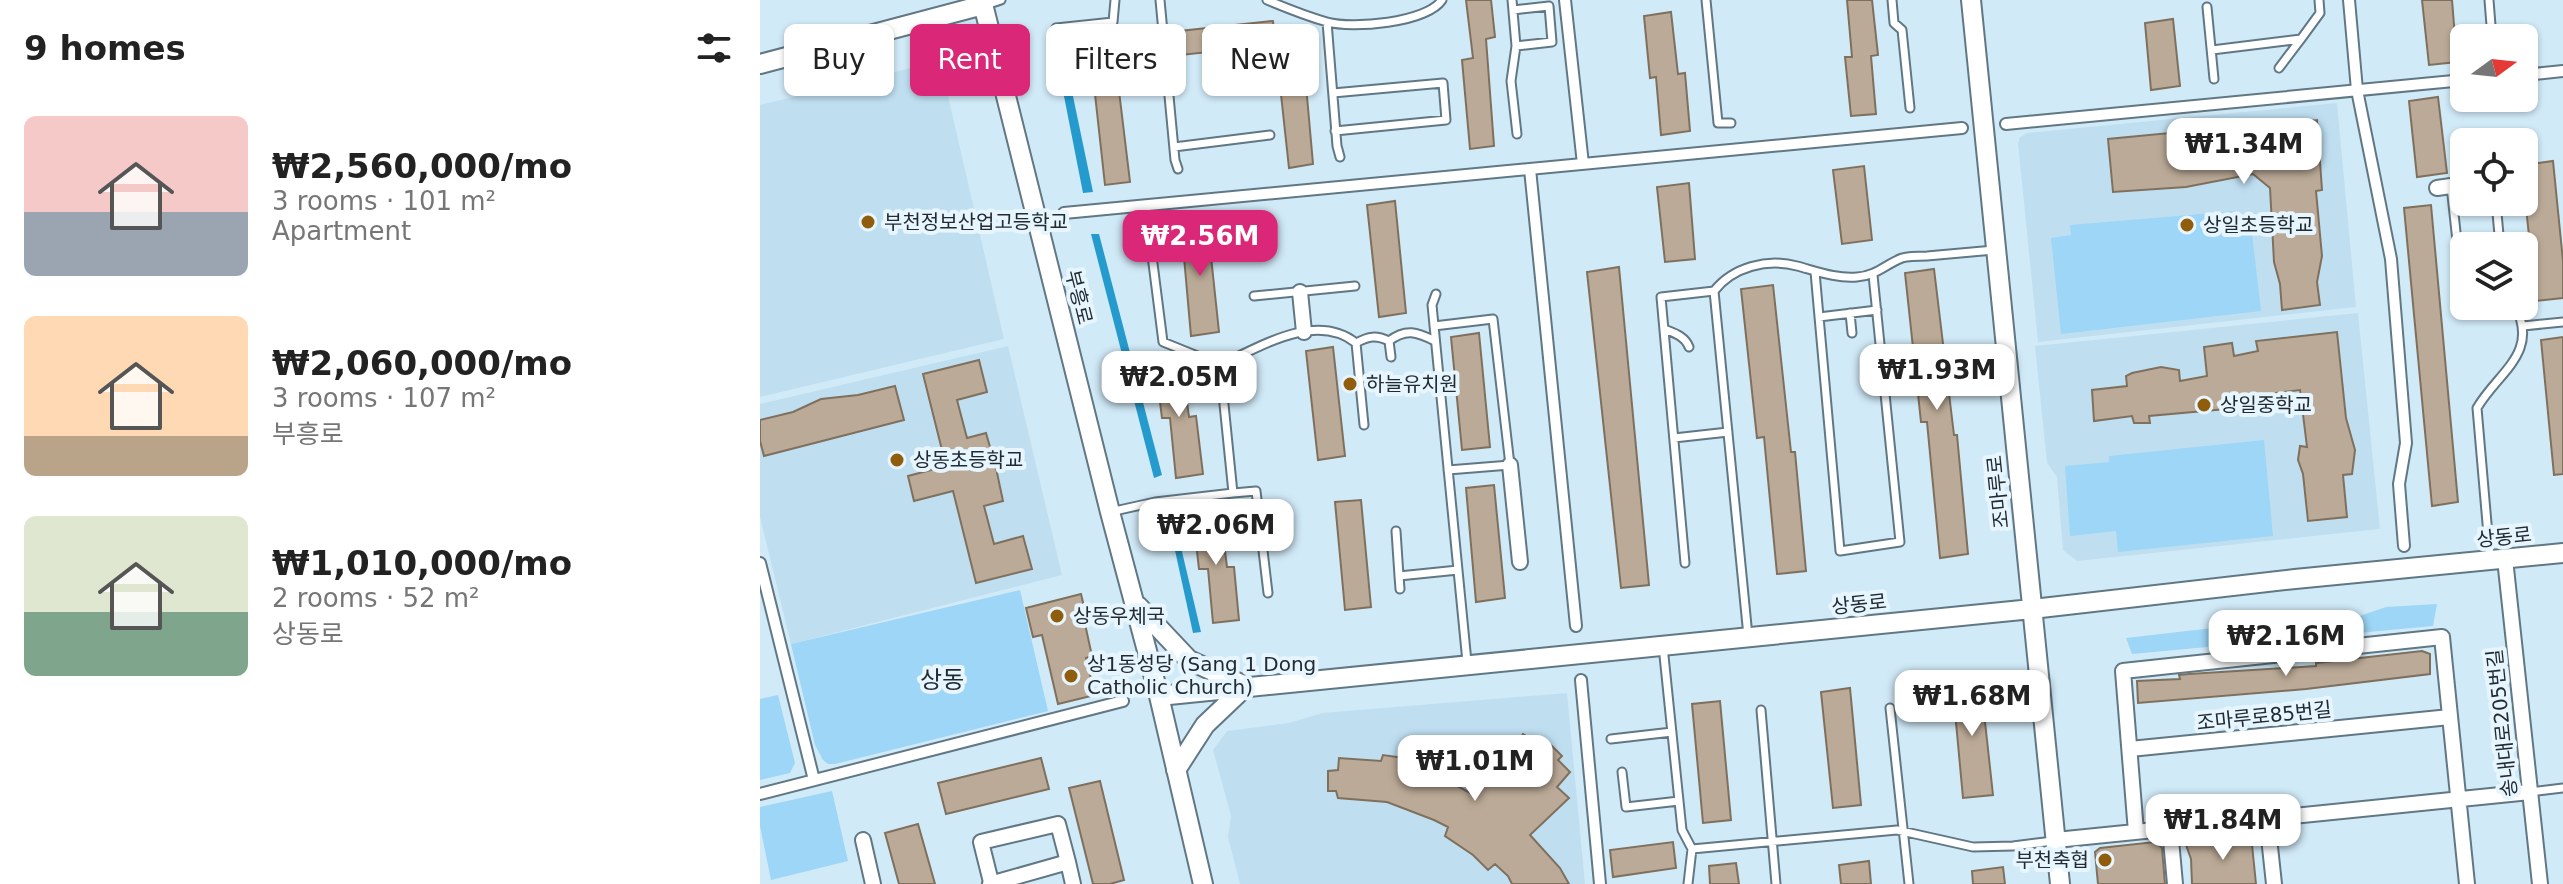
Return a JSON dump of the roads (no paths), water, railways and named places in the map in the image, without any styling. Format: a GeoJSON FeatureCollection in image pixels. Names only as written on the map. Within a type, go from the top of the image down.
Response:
{"type":"FeatureCollection","features":[{"type":"Feature","properties":{"kind":"street"},"geometry":{"type":"LineString","coordinates":[[1565,0],[1583,164]]}},
{"type":"Feature","properties":{"kind":"street","name":"조마루로"},"geometry":{"type":"LineString","coordinates":[[1971,0],[2060,884]]}},
{"type":"Feature","properties":{"kind":"street"},"geometry":{"type":"LineString","coordinates":[[2349,0],[2357,90],[2391,259],[2406,443],[2399,484],[2404,546]]}},
{"type":"Feature","properties":{"kind":"street"},"geometry":{"type":"LineString","coordinates":[[760,64],[989,2]]}},
{"type":"Feature","properties":{"kind":"street","name":"부흥로"},"geometry":{"type":"LineString","coordinates":[[989,2],[1110,512],[1159,696],[1203,884]]}},
{"type":"Feature","properties":{"kind":"street"},"geometry":{"type":"LineString","coordinates":[[2538,74],[2563,71]]}},
{"type":"Feature","properties":{"kind":"street"},"geometry":{"type":"LineString","coordinates":[[2006,124],[2450,81]]}},
{"type":"Feature","properties":{"kind":"street"},"geometry":{"type":"LineString","coordinates":[[1064,213],[1962,128]]}},
{"type":"Feature","properties":{"kind":"street"},"geometry":{"type":"LineString","coordinates":[[1530,169],[1576,626]]}},
{"type":"Feature","properties":{"kind":"street"},"geometry":{"type":"LineString","coordinates":[[1300,292],[1304,332]]}},
{"type":"Feature","properties":{"kind":"street"},"geometry":{"type":"LineString","coordinates":[[1510,465],[1520,562]]}},
{"type":"Feature","properties":{"kind":"street","name":"상동로"},"geometry":{"type":"LineString","coordinates":[[1159,696],[2563,553]]}},
{"type":"Feature","properties":{"kind":"street","name":"송내대로205번길"},"geometry":{"type":"LineString","coordinates":[[2498,559],[2540,884]]}},
{"type":"Feature","properties":{"kind":"street"},"geometry":{"type":"LineString","coordinates":[[760,563],[814,780]]}},
{"type":"Feature","properties":{"kind":"street"},"geometry":{"type":"LineString","coordinates":[[1134,602],[1189,660],[1245,687],[1205,725],[1176,770]]}},
{"type":"Feature","properties":{"kind":"street"},"geometry":{"type":"LineString","coordinates":[[2136,832],[2123,671],[2442,637],[2466,884]]}},
{"type":"Feature","properties":{"kind":"street"},"geometry":{"type":"LineString","coordinates":[[1581,680],[1600,884]]}},
{"type":"Feature","properties":{"kind":"street"},"geometry":{"type":"LineString","coordinates":[[760,794],[1123,701]]}},
{"type":"Feature","properties":{"kind":"street","name":"조마루로85번길"},"geometry":{"type":"LineString","coordinates":[[2130,749],[2450,717]]}},
{"type":"Feature","properties":{"kind":"street"},"geometry":{"type":"LineString","coordinates":[[2056,840],[2530,792]]}},
{"type":"Feature","properties":{"kind":"street"},"geometry":{"type":"LineString","coordinates":[[2267,819],[2274,884]]}},
{"type":"Feature","properties":{"kind":"street"},"geometry":{"type":"LineString","coordinates":[[1068,862],[1027,878],[990,883],[981,842],[1058,824],[1068,862],[1073,884]]}},
{"type":"Feature","properties":{"kind":"street"},"geometry":{"type":"LineString","coordinates":[[2170,829],[2175,884]]}},
{"type":"Feature","properties":{"kind":"street"},"geometry":{"type":"LineString","coordinates":[[863,840],[873,884]]}},
{"type":"Feature","properties":{"kind":"lane"},"geometry":{"type":"LineString","coordinates":[[1094,24],[1113,22],[1115,0]]}},
{"type":"Feature","properties":{"kind":"lane"},"geometry":{"type":"LineString","coordinates":[[1160,0],[1178,169]]}},
{"type":"Feature","properties":{"kind":"lane"},"geometry":{"type":"LineString","coordinates":[[1267,0],[1327,22],[1386,23],[1416,15],[1442,0]]}},
{"type":"Feature","properties":{"kind":"lane"},"geometry":{"type":"LineString","coordinates":[[1512,0],[1516,46],[1511,81],[1517,134]]}},
{"type":"Feature","properties":{"kind":"lane"},"geometry":{"type":"LineString","coordinates":[[1706,0],[1718,123],[1731,123]]}},
{"type":"Feature","properties":{"kind":"lane"},"geometry":{"type":"LineString","coordinates":[[1892,0],[1894,23],[1902,30],[1910,108]]}},
{"type":"Feature","properties":{"kind":"lane"},"geometry":{"type":"LineString","coordinates":[[2279,68],[2320,13],[2319,0]]}},
{"type":"Feature","properties":{"kind":"lane"},"geometry":{"type":"LineString","coordinates":[[2489,0],[2491,24]]}},
{"type":"Feature","properties":{"kind":"lane"},"geometry":{"type":"LineString","coordinates":[[1513,10],[1549,6],[1552,42],[1516,46]]}},
{"type":"Feature","properties":{"kind":"lane"},"geometry":{"type":"LineString","coordinates":[[2207,7],[2214,79]]}},
{"type":"Feature","properties":{"kind":"lane"},"geometry":{"type":"LineString","coordinates":[[1327,22],[1335,131],[1340,157]]}},
{"type":"Feature","properties":{"kind":"lane"},"geometry":{"type":"LineString","coordinates":[[2212,50],[2301,39]]}},
{"type":"Feature","properties":{"kind":"lane"},"geometry":{"type":"LineString","coordinates":[[1333,93],[1443,83],[1446,120],[1335,131]]}},
{"type":"Feature","properties":{"kind":"lane"},"geometry":{"type":"LineString","coordinates":[[1174,147],[1270,135]]}},
{"type":"Feature","properties":{"kind":"lane"},"geometry":{"type":"LineString","coordinates":[[2450,183],[2444,187],[2453,232]]}},
{"type":"Feature","properties":{"kind":"lane"},"geometry":{"type":"LineString","coordinates":[[1150,240],[1163,342],[1220,365],[1269,342],[1304,332],[1343,333],[1356,343],[1364,425]]}},
{"type":"Feature","properties":{"kind":"lane"},"geometry":{"type":"LineString","coordinates":[[1748,637],[1714,291],[1722,280],[1759,264],[1777,262],[1853,278],[1873,275],[1903,258],[1997,250]]}},
{"type":"Feature","properties":{"kind":"lane"},"geometry":{"type":"LineString","coordinates":[[1815,272],[1840,551],[1900,542],[1873,275]]}},
{"type":"Feature","properties":{"kind":"lane"},"geometry":{"type":"LineString","coordinates":[[1254,296],[1355,286]]}},
{"type":"Feature","properties":{"kind":"lane"},"geometry":{"type":"LineString","coordinates":[[1685,563],[1661,297],[1714,291]]}},
{"type":"Feature","properties":{"kind":"lane"},"geometry":{"type":"LineString","coordinates":[[1436,294],[1432,305],[1435,341],[1467,665]]}},
{"type":"Feature","properties":{"kind":"lane"},"geometry":{"type":"LineString","coordinates":[[1819,317],[1877,310]]}},
{"type":"Feature","properties":{"kind":"lane"},"geometry":{"type":"LineString","coordinates":[[1850,313],[1852,333]]}},
{"type":"Feature","properties":{"kind":"lane"},"geometry":{"type":"LineString","coordinates":[[1434,326],[1493,319],[1510,465],[1448,470]]}},
{"type":"Feature","properties":{"kind":"lane"},"geometry":{"type":"LineString","coordinates":[[2498,559],[2477,408],[2485,394],[2514,362],[2523,344],[2521,320]]}},
{"type":"Feature","properties":{"kind":"lane"},"geometry":{"type":"LineString","coordinates":[[2523,326],[2563,322]]}},
{"type":"Feature","properties":{"kind":"lane"},"geometry":{"type":"LineString","coordinates":[[1664,329],[1677,334],[1689,347]]}},
{"type":"Feature","properties":{"kind":"lane"},"geometry":{"type":"LineString","coordinates":[[1389,341],[1398,334],[1408,332],[1419,333],[1435,341]]}},
{"type":"Feature","properties":{"kind":"lane"},"geometry":{"type":"LineString","coordinates":[[1356,343],[1377,336],[1389,341]]}},
{"type":"Feature","properties":{"kind":"lane"},"geometry":{"type":"LineString","coordinates":[[1389,341],[1391,357]]}},
{"type":"Feature","properties":{"kind":"lane"},"geometry":{"type":"LineString","coordinates":[[1220,365],[1233,493]]}},
{"type":"Feature","properties":{"kind":"lane"},"geometry":{"type":"LineString","coordinates":[[1674,438],[1728,432]]}},
{"type":"Feature","properties":{"kind":"lane"},"geometry":{"type":"LineString","coordinates":[[1110,512],[1155,502],[1256,491],[1268,593]]}},
{"type":"Feature","properties":{"kind":"lane"},"geometry":{"type":"LineString","coordinates":[[1396,531],[1400,589]]}},
{"type":"Feature","properties":{"kind":"lane"},"geometry":{"type":"LineString","coordinates":[[1399,576],[1458,570]]}},
{"type":"Feature","properties":{"kind":"lane"},"geometry":{"type":"LineString","coordinates":[[1663,645],[1682,830],[1692,849],[1688,884]]}},
{"type":"Feature","properties":{"kind":"lane"},"geometry":{"type":"LineString","coordinates":[[1890,708],[1909,884]]}},
{"type":"Feature","properties":{"kind":"lane"},"geometry":{"type":"LineString","coordinates":[[1761,710],[1776,884]]}},
{"type":"Feature","properties":{"kind":"lane"},"geometry":{"type":"LineString","coordinates":[[1611,739],[1672,732]]}},
{"type":"Feature","properties":{"kind":"lane"},"geometry":{"type":"LineString","coordinates":[[1622,772],[1626,807],[1679,801]]}},
{"type":"Feature","properties":{"kind":"lane"},"geometry":{"type":"LineString","coordinates":[[2530,792],[2563,788]]}},
{"type":"Feature","properties":{"kind":"lane"},"geometry":{"type":"LineString","coordinates":[[1692,849],[1903,831],[1973,847],[2056,840]]}},
{"type":"Feature","properties":{"kind":"place","name":"부천정보산업고등학교"},"geometry":{"type":"Point","coordinates":[868,222]}},
{"type":"Feature","properties":{"kind":"place","name":"상일초등학교"},"geometry":{"type":"Point","coordinates":[2187,225]}},
{"type":"Feature","properties":{"kind":"place","name":"하늘유치원"},"geometry":{"type":"Point","coordinates":[1350,384]}},
{"type":"Feature","properties":{"kind":"place","name":"상일중학교"},"geometry":{"type":"Point","coordinates":[2204,405]}},
{"type":"Feature","properties":{"kind":"place","name":"상동초등학교"},"geometry":{"type":"Point","coordinates":[897,460]}},
{"type":"Feature","properties":{"kind":"place","name":"상동우체국"},"geometry":{"type":"Point","coordinates":[1057,616]}},
{"type":"Feature","properties":{"kind":"place","name":"상1동성당 (Sang 1 Dong Catholic Church)"},"geometry":{"type":"Point","coordinates":[1071,676]}},
{"type":"Feature","properties":{"kind":"place","name":"부천축협"},"geometry":{"type":"Point","coordinates":[2105,860]}},
{"type":"Feature","properties":{"kind":"district","name":"상동"},"geometry":{"type":"Point","coordinates":[942,680]}}]}
